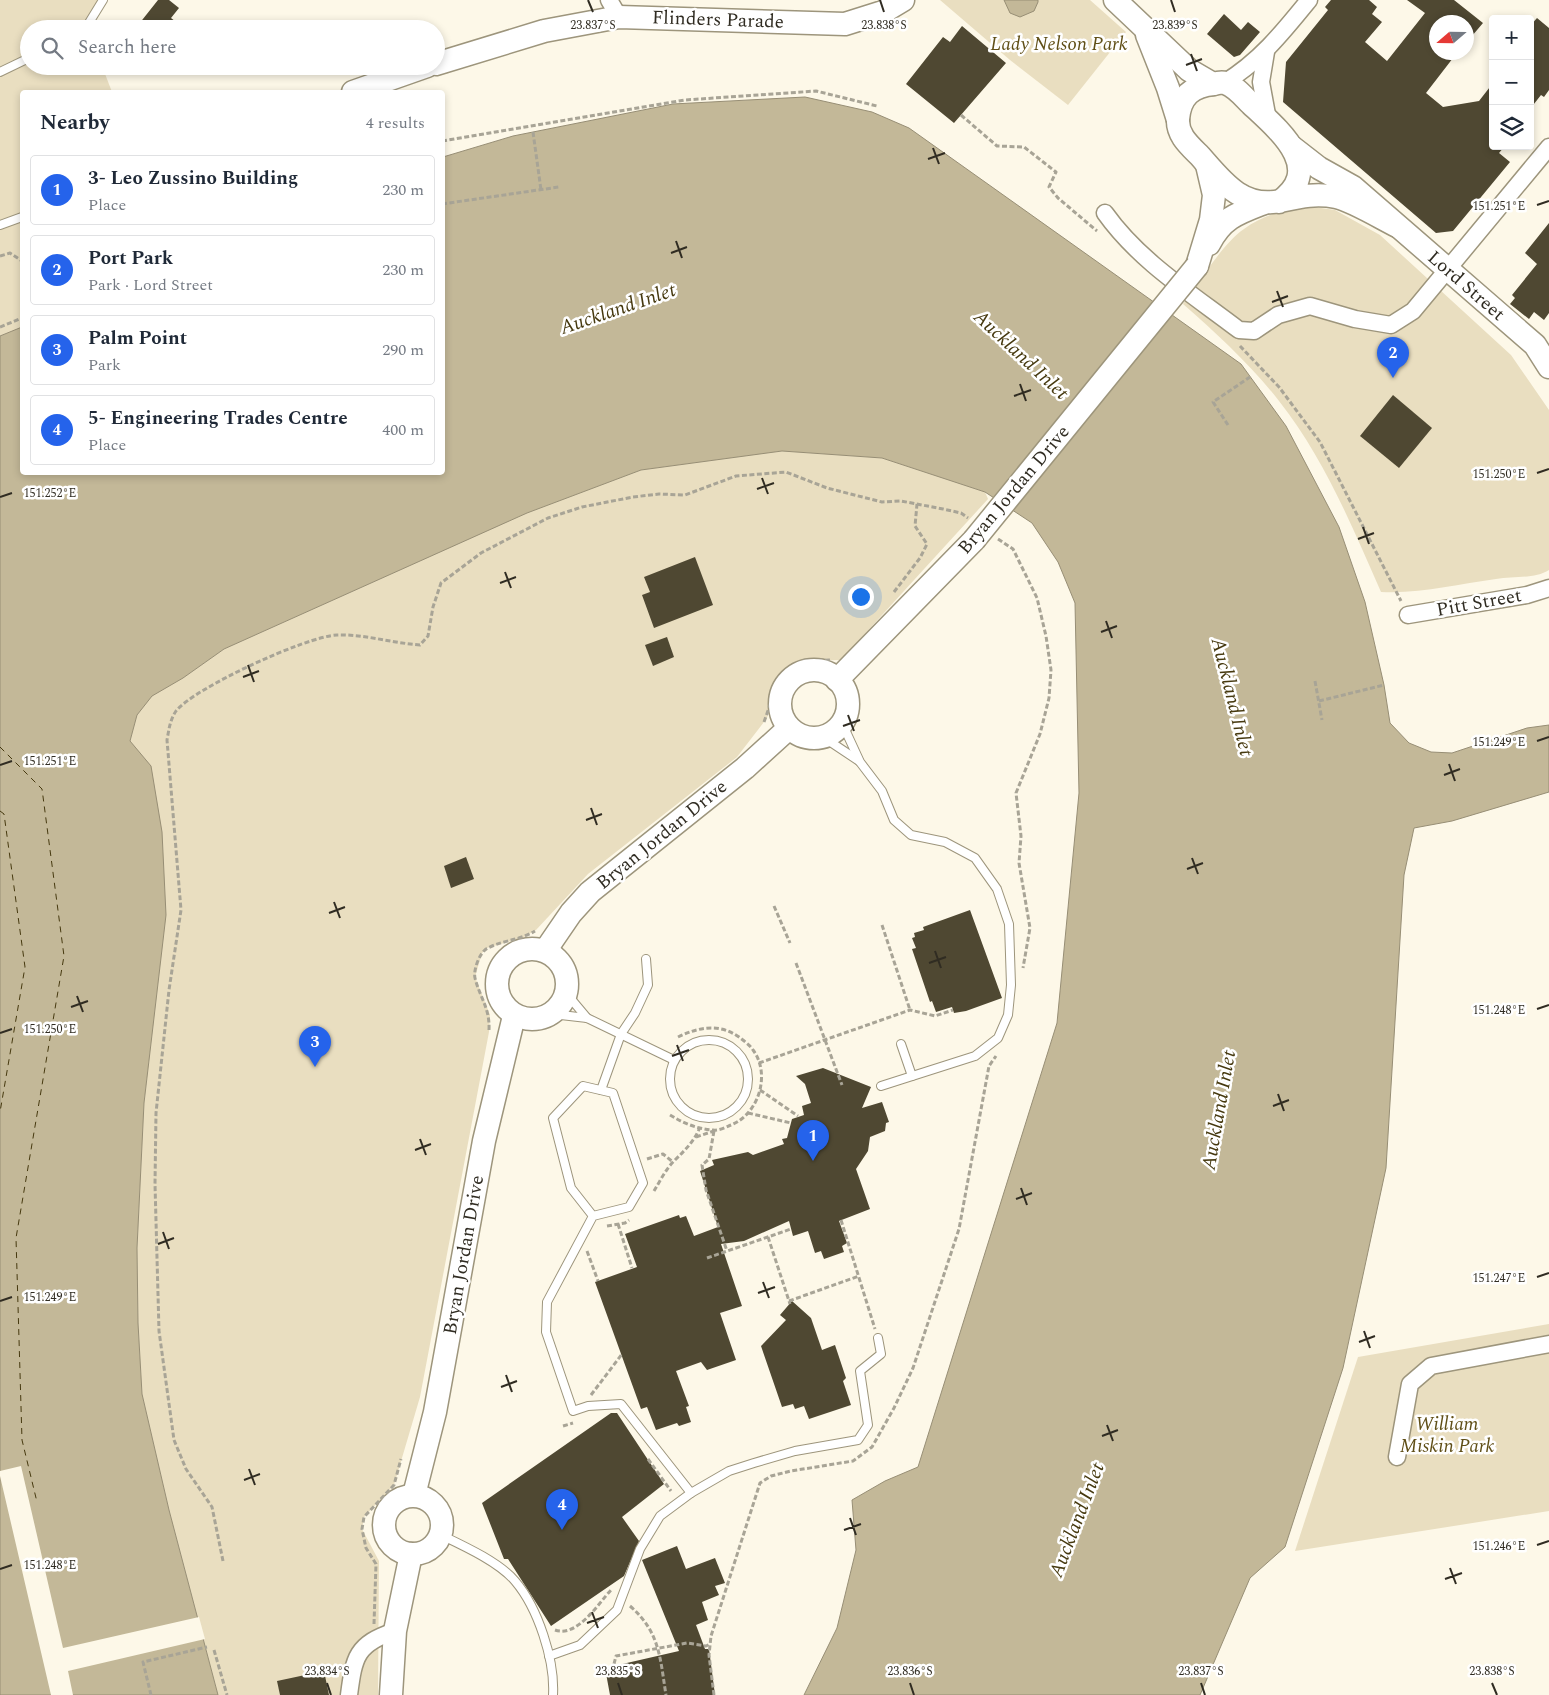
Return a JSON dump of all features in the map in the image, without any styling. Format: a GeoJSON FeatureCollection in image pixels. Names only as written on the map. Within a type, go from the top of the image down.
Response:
{"type":"FeatureCollection","features":[{"type":"Feature","properties":{"kind":"main road","name":"Flinders Parade"},"geometry":{"type":"LineString","coordinates":[[445,61],[614,9],[845,24],[883,12],[903,0]]}},
{"type":"Feature","properties":{"kind":"main road"},"geometry":{"type":"LineString","coordinates":[[1115,0],[1189,70],[1238,91],[1268,120],[1291,146],[1301,166],[1299,182],[1291,193],[1271,203],[1243,198],[1230,190],[1179,134],[1178,120],[1168,88],[1145,30]]}},
{"type":"Feature","properties":{"kind":"main road"},"geometry":{"type":"LineString","coordinates":[[363,90],[403,75]]}},
{"type":"Feature","properties":{"kind":"main road"},"geometry":{"type":"LineString","coordinates":[[1178,120],[1181,102],[1189,90],[1219,83]]}},
{"type":"Feature","properties":{"kind":"main road","name":"Lord Street"},"geometry":{"type":"LineString","coordinates":[[1291,146],[1319,168],[1353,187],[1542,349],[1549,367]]}},
{"type":"Feature","properties":{"kind":"main road","name":"Bryan Jordan Drive"},"geometry":{"type":"LineString","coordinates":[[1197,266],[1211,220],[1214,195],[1206,164]]}},
{"type":"Feature","properties":{"kind":"main road","name":"Lord Street"},"geometry":{"type":"LineString","coordinates":[[1271,203],[1307,194],[1337,197],[1397,226]]}},
{"type":"Feature","properties":{"kind":"main road","name":"Bryan Jordan Drive"},"geometry":{"type":"LineString","coordinates":[[835,670],[980,532],[1197,266],[1216,230],[1234,215],[1271,203]]}},
{"type":"Feature","properties":{"kind":"main road"},"geometry":{"type":"LineString","coordinates":[[816,670],[827,673],[835,670],[847,700],[847,712],[842,723],[834,732],[823,737],[811,738],[799,735],[789,728],[782,718],[780,695],[794,676],[804,671],[816,670]]}},
{"type":"Feature","properties":{"kind":"main road","name":"Bryan Jordan Drive"},"geometry":{"type":"LineString","coordinates":[[545,952],[572,913],[590,892],[745,768],[789,728]]}},
{"type":"Feature","properties":{"kind":"main road"},"geometry":{"type":"LineString","coordinates":[[534,948],[545,952],[556,958],[564,968],[567,981],[566,993],[561,1005],[552,1014],[540,1019],[526,1020],[514,1016],[506,1009],[497,992],[498,972],[504,962],[523,949],[534,948]]}},
{"type":"Feature","properties":{"kind":"main road","name":"Bryan Jordan Drive"},"geometry":{"type":"LineString","coordinates":[[414,1495],[435,1412],[484,1141],[514,1016]]}},
{"type":"Feature","properties":{"kind":"main road"},"geometry":{"type":"LineString","coordinates":[[414,1495],[425,1498],[434,1504],[440,1513],[443,1524],[441,1535],[429,1550],[411,1554],[401,1552],[392,1546],[386,1537],[384,1527],[385,1517],[396,1501],[414,1495]]}},
{"type":"Feature","properties":{"kind":"main road"},"geometry":{"type":"LineString","coordinates":[[391,1695],[394,1631],[411,1554]]}},
{"type":"Feature","properties":{"kind":"street"},"geometry":{"type":"LineString","coordinates":[[1219,83],[1245,70],[1266,52],[1308,0]]}},
{"type":"Feature","properties":{"kind":"street"},"geometry":{"type":"LineString","coordinates":[[1266,52],[1261,82],[1268,120]]}},
{"type":"Feature","properties":{"kind":"street"},"geometry":{"type":"LineString","coordinates":[[1106,213],[1118,231],[1147,260],[1238,330],[1254,331],[1278,315],[1310,306],[1355,319],[1391,325],[1413,311],[1549,147]]}},
{"type":"Feature","properties":{"kind":"street","name":"Pitt Street"},"geometry":{"type":"LineString","coordinates":[[1408,616],[1527,595],[1549,588]]}},
{"type":"Feature","properties":{"kind":"street"},"geometry":{"type":"LineString","coordinates":[[1397,1458],[1410,1384],[1432,1366],[1549,1344]]}},
{"type":"Feature","properties":{"kind":"street"},"geometry":{"type":"LineString","coordinates":[[349,1695],[353,1667],[362,1649],[374,1638],[394,1631]]}},
{"type":"Feature","properties":{"kind":"lane"},"geometry":{"type":"LineString","coordinates":[[91,20],[103,0]]}},
{"type":"Feature","properties":{"kind":"lane"},"geometry":{"type":"LineString","coordinates":[[0,72],[20,62]]}},
{"type":"Feature","properties":{"kind":"lane"},"geometry":{"type":"LineString","coordinates":[[0,226],[20,218]]}},
{"type":"Feature","properties":{"kind":"lane"},"geometry":{"type":"LineString","coordinates":[[842,723],[860,762],[882,790],[894,820],[911,835],[945,842],[975,858],[997,888],[1009,924],[1011,984],[1008,1015],[998,1038],[975,1056],[881,1086]]}},
{"type":"Feature","properties":{"kind":"lane"},"geometry":{"type":"LineString","coordinates":[[823,737],[860,762]]}},
{"type":"Feature","properties":{"kind":"lane"},"geometry":{"type":"LineString","coordinates":[[601,1090],[621,1034],[636,1013],[648,985],[646,959]]}},
{"type":"Feature","properties":{"kind":"lane"},"geometry":{"type":"LineString","coordinates":[[566,993],[587,1018]]}},
{"type":"Feature","properties":{"kind":"lane"},"geometry":{"type":"LineString","coordinates":[[552,1014],[587,1018],[674,1060]]}},
{"type":"Feature","properties":{"kind":"lane"},"geometry":{"type":"LineString","coordinates":[[704,1040],[716,1040],[728,1045],[738,1052],[748,1075],[747,1087],[742,1099],[734,1108],[723,1115],[710,1118],[697,1116],[685,1109],[676,1099],[671,1086],[670,1073],[674,1060],[687,1047],[704,1040]]}},
{"type":"Feature","properties":{"kind":"lane"},"geometry":{"type":"LineString","coordinates":[[901,1044],[912,1076]]}},
{"type":"Feature","properties":{"kind":"lane"},"geometry":{"type":"LineString","coordinates":[[593,1216],[571,1188],[553,1118],[583,1086],[613,1093],[643,1183],[629,1206],[593,1216],[547,1302],[546,1332],[573,1411],[594,1406],[621,1404],[690,1493]]}},
{"type":"Feature","properties":{"kind":"lane"},"geometry":{"type":"LineString","coordinates":[[549,1656],[580,1646],[617,1610],[640,1549],[660,1516],[690,1493],[729,1471],[754,1463],[795,1451],[858,1440],[868,1425],[860,1371],[881,1354],[878,1338]]}},
{"type":"Feature","properties":{"kind":"lane"},"geometry":{"type":"LineString","coordinates":[[441,1535],[475,1551],[515,1581],[539,1620],[549,1656],[553,1695]]}},
{"type":"Feature","properties":{"kind":"path"},"geometry":{"type":"LineString","coordinates":[[445,140],[685,100],[816,92],[877,106]]}},
{"type":"Feature","properties":{"kind":"path"},"geometry":{"type":"LineString","coordinates":[[961,116],[997,146],[1024,147],[1056,172],[1049,188],[1101,235]]}},
{"type":"Feature","properties":{"kind":"path"},"geometry":{"type":"LineString","coordinates":[[533,132],[541,190]]}},
{"type":"Feature","properties":{"kind":"path"},"geometry":{"type":"LineString","coordinates":[[445,204],[559,187]]}},
{"type":"Feature","properties":{"kind":"path"},"geometry":{"type":"LineString","coordinates":[[0,256],[10,253],[20,260]]}},
{"type":"Feature","properties":{"kind":"path"},"geometry":{"type":"LineString","coordinates":[[0,327],[20,319]]}},
{"type":"Feature","properties":{"kind":"path"},"geometry":{"type":"LineString","coordinates":[[1238,344],[1279,387],[1320,442],[1408,616]]}},
{"type":"Feature","properties":{"kind":"path"},"geometry":{"type":"LineString","coordinates":[[1228,425],[1213,402],[1250,377]]}},
{"type":"Feature","properties":{"kind":"path"},"geometry":{"type":"LineString","coordinates":[[222,1561],[212,1507],[186,1469],[174,1440],[159,1331],[155,1184],[156,1113],[169,990],[181,910],[167,740],[169,725],[177,710],[197,695],[267,657],[319,637],[337,635],[420,646],[428,636],[433,607],[441,583],[481,552],[548,518],[582,507],[642,496],[685,495],[736,476],[786,472],[827,488],[882,502],[917,504],[961,513],[980,532],[1012,549],[1037,598],[1046,636],[1050,670],[1049,698],[1040,734],[1016,793],[1021,836],[1019,863],[1030,928],[1022,977]]}},
{"type":"Feature","properties":{"kind":"path"},"geometry":{"type":"LineString","coordinates":[[890,597],[920,558],[926,544],[915,526],[917,504]]}},
{"type":"Feature","properties":{"kind":"path"},"geometry":{"type":"LineString","coordinates":[[761,726],[767,718],[778,682],[801,661],[835,670]]}},
{"type":"Feature","properties":{"kind":"path"},"geometry":{"type":"LineString","coordinates":[[1315,681],[1322,720]]}},
{"type":"Feature","properties":{"kind":"path"},"geometry":{"type":"LineString","coordinates":[[1319,701],[1384,685]]}},
{"type":"Feature","properties":{"kind":"path"},"geometry":{"type":"LineString","coordinates":[[774,906],[790,943]]}},
{"type":"Feature","properties":{"kind":"path"},"geometry":{"type":"LineString","coordinates":[[882,925],[910,1010]]}},
{"type":"Feature","properties":{"kind":"path"},"geometry":{"type":"LineString","coordinates":[[489,1032],[490,1015],[475,977],[482,953],[486,948],[524,937],[536,930]]}},
{"type":"Feature","properties":{"kind":"path"},"geometry":{"type":"LineString","coordinates":[[796,963],[842,1085]]}},
{"type":"Feature","properties":{"kind":"path"},"geometry":{"type":"LineString","coordinates":[[759,1063],[910,1010],[935,1016],[953,1010]]}},
{"type":"Feature","properties":{"kind":"path"},"geometry":{"type":"LineString","coordinates":[[678,1037],[701,1028],[716,1027],[730,1031],[753,1050],[759,1063],[762,1080],[760,1090],[756,1102],[748,1113],[736,1123],[696,1137]]}},
{"type":"Feature","properties":{"kind":"path"},"geometry":{"type":"LineString","coordinates":[[714,1695],[709,1655],[706,1646],[760,1483],[771,1476],[791,1471],[853,1461],[872,1447],[894,1408],[913,1368],[959,1229],[989,1066],[999,1050]]}},
{"type":"Feature","properties":{"kind":"path"},"geometry":{"type":"LineString","coordinates":[[760,1090],[798,1116]]}},
{"type":"Feature","properties":{"kind":"path"},"geometry":{"type":"LineString","coordinates":[[748,1113],[791,1123]]}},
{"type":"Feature","properties":{"kind":"path"},"geometry":{"type":"LineString","coordinates":[[670,1115],[686,1125],[714,1131]]}},
{"type":"Feature","properties":{"kind":"path"},"geometry":{"type":"LineString","coordinates":[[714,1131],[709,1159],[702,1165],[706,1190],[727,1251]]}},
{"type":"Feature","properties":{"kind":"path"},"geometry":{"type":"LineString","coordinates":[[647,1159],[663,1154],[672,1162]]}},
{"type":"Feature","properties":{"kind":"path"},"geometry":{"type":"LineString","coordinates":[[841,1220],[878,1338]]}},
{"type":"Feature","properties":{"kind":"path"},"geometry":{"type":"LineString","coordinates":[[618,1224],[632,1268]]}},
{"type":"Feature","properties":{"kind":"path"},"geometry":{"type":"LineString","coordinates":[[707,1258],[791,1229]]}},
{"type":"Feature","properties":{"kind":"path"},"geometry":{"type":"LineString","coordinates":[[768,1237],[790,1302],[859,1276]]}},
{"type":"Feature","properties":{"kind":"path"},"geometry":{"type":"LineString","coordinates":[[564,1426],[596,1415],[591,1395],[622,1354]]}},
{"type":"Feature","properties":{"kind":"path"},"geometry":{"type":"LineString","coordinates":[[374,1638],[376,1564],[366,1548],[362,1529],[364,1517],[394,1485],[404,1450]]}},
{"type":"Feature","properties":{"kind":"path"},"geometry":{"type":"LineString","coordinates":[[644,1454],[671,1491]]}},
{"type":"Feature","properties":{"kind":"path"},"geometry":{"type":"LineString","coordinates":[[664,1497],[682,1481]]}},
{"type":"Feature","properties":{"kind":"path"},"geometry":{"type":"LineString","coordinates":[[552,1627],[561,1632],[577,1627],[618,1580],[624,1589],[630,1606],[644,1618],[658,1642],[666,1695]]}},
{"type":"Feature","properties":{"kind":"path"},"geometry":{"type":"LineString","coordinates":[[614,1664],[616,1656],[687,1643],[706,1646]]}},
{"type":"Feature","properties":{"kind":"path"},"geometry":{"type":"LineString","coordinates":[[151,1695],[143,1662],[207,1648]]}},
{"type":"Feature","properties":{"kind":"path"},"geometry":{"type":"LineString","coordinates":[[214,1650],[227,1695]]}},
{"type":"Feature","properties":{"kind":"green space"},"geometry":{"type":"Polygon","coordinates":[[[0,0],[103,0],[93,20],[20,20],[20,75],[105,75],[111,90],[20,90],[20,328],[0,336],[0,0]]]}},
{"type":"Feature","properties":{"kind":"green space","name":"Lady Nelson Park"},"geometry":{"type":"Polygon","coordinates":[[[940,0],[1090,0],[1126,32],[1068,105],[1010,60],[940,0]]]}},
{"type":"Feature","properties":{"kind":"green space"},"geometry":{"type":"Polygon","coordinates":[[[1300,205],[1335,210],[1380,235],[1511,355],[1549,410],[1549,570],[1531,576],[1503,578],[1425,590],[1381,592],[1336,493],[1295,423],[1279,401],[1245,362],[1183,304],[1220,253],[1236,235],[1264,218],[1300,205]]]}},
{"type":"Feature","properties":{"kind":"green space"},"geometry":{"type":"Polygon","coordinates":[[[782,451],[882,458],[985,492],[988,499],[841,660],[801,661],[778,682],[767,718],[737,757],[588,874],[536,930],[524,937],[487,948],[482,953],[475,977],[490,1015],[489,1032],[420,1397],[394,1485],[364,1517],[362,1529],[379,1561],[378,1695],[218,1695],[169,1510],[142,1394],[138,1323],[137,1248],[144,1103],[155,1003],[130,741],[137,715],[151,696],[183,678],[224,649],[527,513],[641,470],[782,451]]]}},
{"type":"Feature","properties":{"kind":"green space","name":"William Miskin Park"},"geometry":{"type":"Polygon","coordinates":[[[1549,1324],[1549,1511],[1295,1551],[1358,1357],[1549,1324]]]}},
{"type":"Feature","properties":{"kind":"water"},"geometry":{"type":"Polygon","coordinates":[[[1004,0],[1038,0],[1038,2],[1034,11],[1020,17],[1010,13],[1004,0]]]}},
{"type":"Feature","properties":{"kind":"water","name":"Auckland Inlet"},"geometry":{"type":"Polygon","coordinates":[[[805,97],[872,112],[909,128],[1241,364],[1286,426],[1339,527],[1365,602],[1384,685],[1390,723],[1409,743],[1431,752],[1452,753],[1527,728],[1549,725],[1549,792],[1452,821],[1414,828],[1404,875],[1386,1168],[1343,1368],[1285,1547],[1250,1578],[1200,1695],[804,1695],[837,1628],[856,1550],[852,1500],[885,1481],[918,1467],[1057,1023],[1079,793],[1075,603],[1058,562],[1032,523],[985,492],[882,458],[782,451],[641,470],[527,513],[224,649],[183,678],[152,696],[137,715],[130,741],[151,766],[162,832],[166,915],[144,1103],[137,1248],[138,1323],[142,1394],[169,1510],[218,1695],[0,1695],[0,336],[20,328],[20,475],[445,475],[445,156],[513,136],[673,104],[805,97]]]}},
{"type":"Feature","properties":{"kind":"pier"},"geometry":{"type":"Polygon","coordinates":[[[21,1466],[63,1648],[199,1617],[205,1639],[68,1671],[73,1695],[51,1695],[0,1476],[0,1471],[21,1466]]]}},
{"type":"Feature","properties":{"kind":"building"},"geometry":{"type":"Polygon","coordinates":[[[158,0],[169,0],[179,8],[171,18],[174,20],[142,20],[158,0]]]}},
{"type":"Feature","properties":{"kind":"building"},"geometry":{"type":"Polygon","coordinates":[[[1331,0],[1369,0],[1377,7],[1372,14],[1382,22],[1365,42],[1387,61],[1425,13],[1407,0],[1454,0],[1473,15],[1429,15],[1429,60],[1451,60],[1426,93],[1443,107],[1479,101],[1489,88],[1489,150],[1502,150],[1499,153],[1510,162],[1453,231],[1436,233],[1283,102],[1286,62],[1328,10],[1325,7],[1331,0]]]}},
{"type":"Feature","properties":{"kind":"building"},"geometry":{"type":"Polygon","coordinates":[[[1224,14],[1241,30],[1248,22],[1260,32],[1240,55],[1234,57],[1207,34],[1224,14]]]}},
{"type":"Feature","properties":{"kind":"building"},"geometry":{"type":"Polygon","coordinates":[[[1474,16],[1483,23],[1474,34],[1474,16]]]}},
{"type":"Feature","properties":{"kind":"building"},"geometry":{"type":"Polygon","coordinates":[[[1537,18],[1549,28],[1549,90],[1544,97],[1541,95],[1534,104],[1534,60],[1534,21],[1537,18]]]}},
{"type":"Feature","properties":{"kind":"building"},"geometry":{"type":"Polygon","coordinates":[[[962,26],[1006,63],[954,123],[906,84],[943,37],[950,42],[962,26]]]}},
{"type":"Feature","properties":{"kind":"building"},"geometry":{"type":"Polygon","coordinates":[[[1549,223],[1549,313],[1544,320],[1534,312],[1529,319],[1510,304],[1515,298],[1512,295],[1537,264],[1525,253],[1549,223]]]}},
{"type":"Feature","properties":{"kind":"building"},"geometry":{"type":"Polygon","coordinates":[[[1393,395],[1432,428],[1399,468],[1360,436],[1393,395]]]}},
{"type":"Feature","properties":{"kind":"building"},"geometry":{"type":"Polygon","coordinates":[[[695,557],[713,605],[654,628],[642,595],[650,592],[644,577],[695,557]]]}},
{"type":"Feature","properties":{"kind":"building"},"geometry":{"type":"Polygon","coordinates":[[[667,637],[674,657],[653,666],[645,645],[667,637]]]}},
{"type":"Feature","properties":{"kind":"building"},"geometry":{"type":"Polygon","coordinates":[[[466,857],[474,879],[451,888],[444,866],[466,857]]]}},
{"type":"Feature","properties":{"kind":"building"},"geometry":{"type":"Polygon","coordinates":[[[970,910],[1002,998],[966,1011],[954,1013],[952,1007],[936,1012],[932,1001],[930,1002],[912,949],[916,948],[912,938],[915,937],[914,933],[924,930],[923,927],[970,910]]]}},
{"type":"Feature","properties":{"kind":"building"},"geometry":{"type":"Polygon","coordinates":[[[823,1068],[871,1087],[862,1108],[882,1102],[889,1122],[886,1123],[885,1131],[870,1137],[868,1151],[856,1169],[870,1209],[839,1221],[847,1243],[842,1246],[844,1252],[824,1259],[821,1251],[815,1253],[808,1231],[793,1236],[789,1221],[744,1241],[721,1244],[742,1306],[720,1313],[736,1360],[707,1370],[701,1362],[676,1371],[689,1406],[686,1407],[691,1422],[679,1426],[677,1423],[656,1430],[647,1407],[641,1409],[595,1282],[637,1267],[625,1234],[679,1215],[680,1218],[686,1216],[694,1236],[718,1227],[700,1171],[714,1165],[712,1160],[748,1152],[753,1155],[784,1144],[782,1139],[787,1138],[792,1119],[804,1115],[802,1106],[811,1103],[805,1084],[796,1076],[823,1068]]]}},
{"type":"Feature","properties":{"kind":"building"},"geometry":{"type":"Polygon","coordinates":[[[792,1301],[811,1318],[822,1350],[835,1345],[846,1378],[843,1381],[851,1405],[809,1419],[804,1406],[795,1409],[793,1404],[782,1407],[761,1346],[786,1320],[780,1315],[792,1301]]]}},
{"type":"Feature","properties":{"kind":"building"},"geometry":{"type":"Polygon","coordinates":[[[611,1413],[617,1413],[664,1484],[622,1517],[639,1541],[624,1576],[551,1626],[508,1559],[504,1559],[482,1503],[611,1413]]]}},
{"type":"Feature","properties":{"kind":"building"},"geometry":{"type":"Polygon","coordinates":[[[677,1546],[686,1569],[715,1558],[725,1583],[715,1586],[719,1595],[702,1602],[708,1620],[696,1625],[705,1649],[709,1649],[715,1695],[610,1695],[605,1668],[679,1651],[642,1560],[677,1546]]]}},
{"type":"Feature","properties":{"kind":"building"},"geometry":{"type":"Polygon","coordinates":[[[324,1671],[329,1695],[280,1695],[277,1681],[324,1671]]]}},
{"type":"Feature","properties":{"kind":"ferry route"},"geometry":{"type":"LineString","coordinates":[[0,747],[42,789],[64,956],[16,1238],[22,1440],[37,1502]]}},
{"type":"Feature","properties":{"kind":"ferry route"},"geometry":{"type":"LineString","coordinates":[[0,811],[4,814],[25,967],[0,1112]]}},
{"type":"Feature","properties":{"kind":"place","name":"Port Park"},"geometry":{"type":"Point","coordinates":[1393,378]}},
{"type":"Feature","properties":{"kind":"place","name":"Palm Point"},"geometry":{"type":"Point","coordinates":[315,1067]}},
{"type":"Feature","properties":{"kind":"place","name":"3- Leo Zussino Building"},"geometry":{"type":"Point","coordinates":[813,1161]}},
{"type":"Feature","properties":{"kind":"place","name":"5- Engineering Trades Centre"},"geometry":{"type":"Point","coordinates":[562,1530]}}]}
